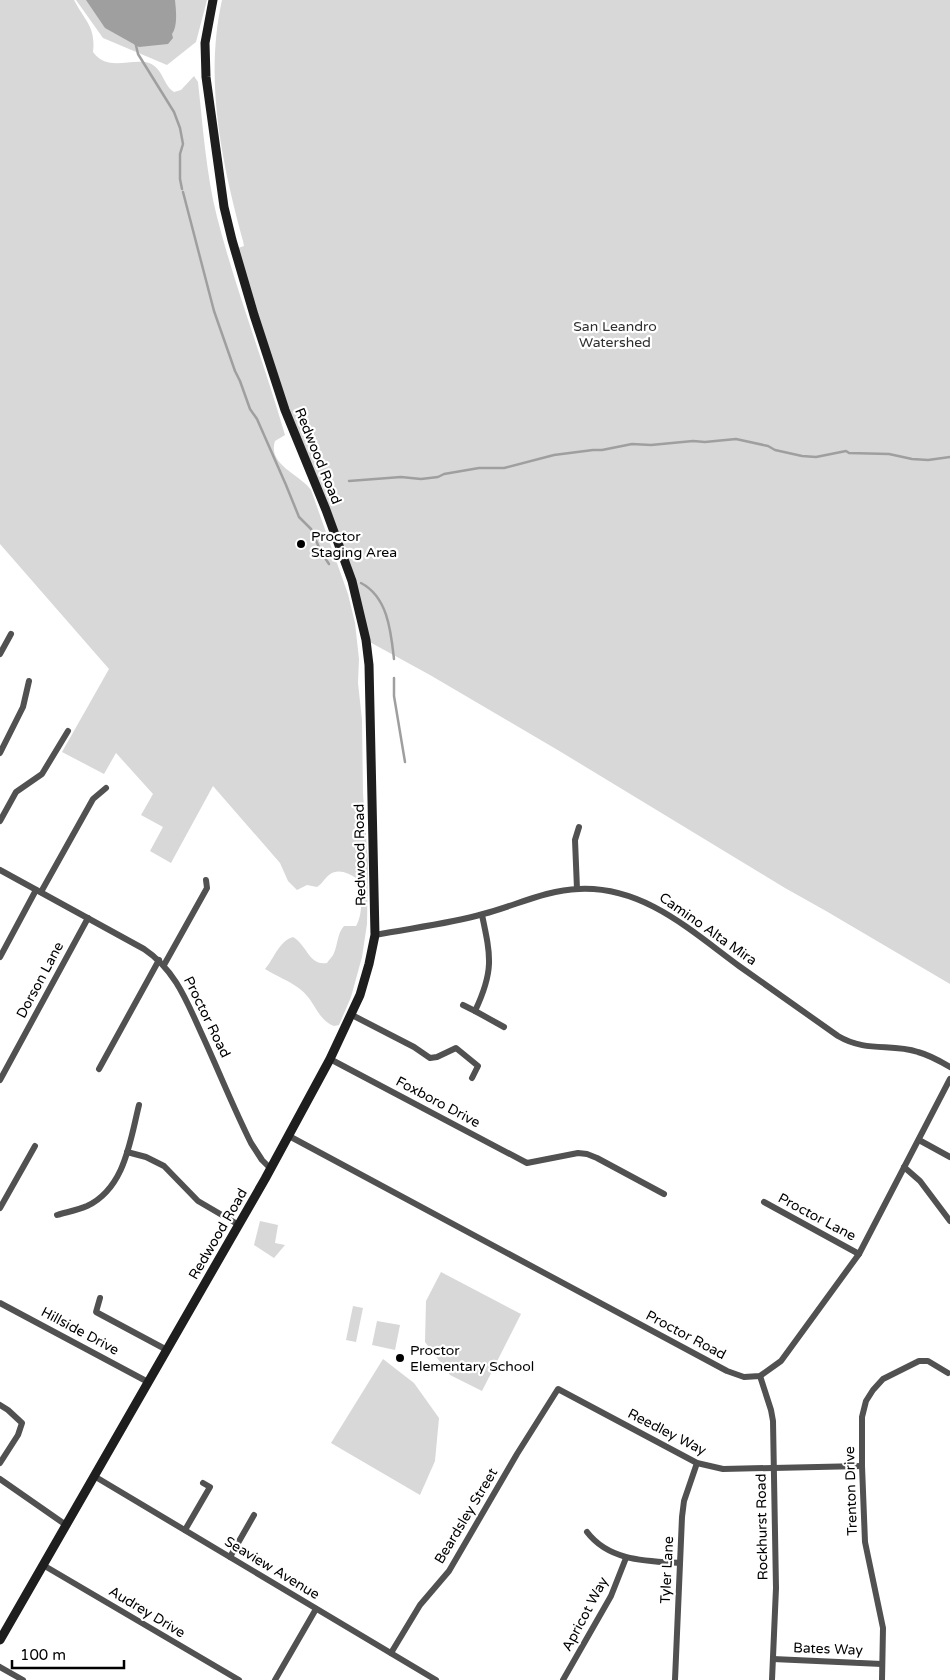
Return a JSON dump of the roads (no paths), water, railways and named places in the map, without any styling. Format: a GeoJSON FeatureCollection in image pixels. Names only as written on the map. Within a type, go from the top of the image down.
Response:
{"type":"FeatureCollection","features":[{"type":"Feature","properties":{"kind":"main road","name":"Redwood Road"},"geometry":{"type":"LineString","coordinates":[[0,1640],[272,1169],[352,1015],[365,980],[375,935],[369,665],[366,640],[352,581],[326,510],[285,410],[254,315],[230,232],[217,161],[206,77],[205,43],[213,0]]}},
{"type":"Feature","properties":{"kind":"street"},"geometry":{"type":"LineString","coordinates":[[0,654],[11,634]]}},
{"type":"Feature","properties":{"kind":"street"},"geometry":{"type":"LineString","coordinates":[[0,753],[23,707],[29,681]]}},
{"type":"Feature","properties":{"kind":"street"},"geometry":{"type":"LineString","coordinates":[[0,821],[16,792],[42,774],[68,731]]}},
{"type":"Feature","properties":{"kind":"street"},"geometry":{"type":"LineString","coordinates":[[0,956],[92,799],[106,788]]}},
{"type":"Feature","properties":{"kind":"street"},"geometry":{"type":"LineString","coordinates":[[577,888],[575,840],[579,826]]}},
{"type":"Feature","properties":{"kind":"street","name":"Proctor Road"},"geometry":{"type":"LineString","coordinates":[[0,870],[144,949],[162,963],[181,989],[252,1143],[262,1160],[272,1169]]}},
{"type":"Feature","properties":{"kind":"street"},"geometry":{"type":"LineString","coordinates":[[99,1070],[207,888],[206,880]]}},
{"type":"Feature","properties":{"kind":"street","name":"Camino Alta Mira"},"geometry":{"type":"LineString","coordinates":[[375,935],[482,915],[544,894],[577,888],[614,891],[629,895],[670,915],[850,1043],[865,1047],[917,1051],[937,1059],[950,1067]]}},
{"type":"Feature","properties":{"kind":"street"},"geometry":{"type":"LineString","coordinates":[[475,1011],[484,993],[489,970],[488,942],[482,915]]}},
{"type":"Feature","properties":{"kind":"street","name":"Dorson Lane"},"geometry":{"type":"LineString","coordinates":[[0,1080],[88,918]]}},
{"type":"Feature","properties":{"kind":"street"},"geometry":{"type":"LineString","coordinates":[[463,1005],[504,1027]]}},
{"type":"Feature","properties":{"kind":"street"},"geometry":{"type":"LineString","coordinates":[[352,1015],[414,1047],[430,1058],[437,1057],[453,1049],[459,1049],[478,1066],[472,1078]]}},
{"type":"Feature","properties":{"kind":"street","name":"Foxboro Drive"},"geometry":{"type":"LineString","coordinates":[[330,1059],[527,1163],[588,1154],[664,1194]]}},
{"type":"Feature","properties":{"kind":"street"},"geometry":{"type":"LineString","coordinates":[[760,1376],[781,1361],[859,1254],[950,1079]]}},
{"type":"Feature","properties":{"kind":"street"},"geometry":{"type":"LineString","coordinates":[[57,1215],[82,1208],[101,1197],[117,1177],[127,1152],[139,1105]]}},
{"type":"Feature","properties":{"kind":"street","name":"Proctor Road"},"geometry":{"type":"LineString","coordinates":[[289,1136],[727,1371],[744,1377],[760,1376]]}},
{"type":"Feature","properties":{"kind":"street"},"geometry":{"type":"LineString","coordinates":[[919,1140],[950,1156]]}},
{"type":"Feature","properties":{"kind":"street"},"geometry":{"type":"LineString","coordinates":[[0,1208],[35,1146]]}},
{"type":"Feature","properties":{"kind":"street"},"geometry":{"type":"LineString","coordinates":[[127,1152],[146,1157],[164,1166],[198,1201],[239,1224]]}},
{"type":"Feature","properties":{"kind":"street"},"geometry":{"type":"LineString","coordinates":[[904,1167],[920,1181],[950,1221]]}},
{"type":"Feature","properties":{"kind":"street","name":"Proctor Lane"},"geometry":{"type":"LineString","coordinates":[[764,1202],[859,1254]]}},
{"type":"Feature","properties":{"kind":"street"},"geometry":{"type":"LineString","coordinates":[[100,1298],[96,1312],[166,1350]]}},
{"type":"Feature","properties":{"kind":"street","name":"Hillside Drive"},"geometry":{"type":"LineString","coordinates":[[0,1302],[148,1382]]}},
{"type":"Feature","properties":{"kind":"street","name":"Trenton Drive"},"geometry":{"type":"LineString","coordinates":[[882,1680],[882,1628],[865,1542],[862,1417],[866,1401],[883,1379],[919,1361],[928,1361],[948,1373]]}},
{"type":"Feature","properties":{"kind":"street","name":"Rockhurst Road"},"geometry":{"type":"LineString","coordinates":[[760,1376],[772,1416],[776,1588],[772,1680]]}},
{"type":"Feature","properties":{"kind":"street","name":"Reedley Way"},"geometry":{"type":"LineString","coordinates":[[558,1389],[697,1463],[723,1469],[862,1466]]}},
{"type":"Feature","properties":{"kind":"street","name":"Beardsley Street"},"geometry":{"type":"LineString","coordinates":[[391,1653],[420,1605],[449,1571],[517,1454],[558,1389]]}},
{"type":"Feature","properties":{"kind":"street"},"geometry":{"type":"LineString","coordinates":[[0,1405],[22,1423],[18,1435],[0,1463]]}},
{"type":"Feature","properties":{"kind":"street","name":"Tyler Lane"},"geometry":{"type":"LineString","coordinates":[[675,1680],[684,1501],[697,1463]]}},
{"type":"Feature","properties":{"kind":"street","name":"Seaview Avenue"},"geometry":{"type":"LineString","coordinates":[[94,1476],[436,1680]]}},
{"type":"Feature","properties":{"kind":"street"},"geometry":{"type":"LineString","coordinates":[[0,1479],[66,1524]]}},
{"type":"Feature","properties":{"kind":"street"},"geometry":{"type":"LineString","coordinates":[[185,1530],[210,1487],[203,1483]]}},
{"type":"Feature","properties":{"kind":"street"},"geometry":{"type":"LineString","coordinates":[[230,1557],[254,1515]]}},
{"type":"Feature","properties":{"kind":"street"},"geometry":{"type":"LineString","coordinates":[[587,1532],[605,1548],[626,1558],[680,1563]]}},
{"type":"Feature","properties":{"kind":"street","name":"Apricot Way"},"geometry":{"type":"LineString","coordinates":[[563,1680],[611,1596],[626,1558]]}},
{"type":"Feature","properties":{"kind":"street","name":"Audrey Drive"},"geometry":{"type":"LineString","coordinates":[[43,1565],[239,1680]]}},
{"type":"Feature","properties":{"kind":"street"},"geometry":{"type":"LineString","coordinates":[[275,1680],[316,1609]]}},
{"type":"Feature","properties":{"kind":"street","name":"Bates Way"},"geometry":{"type":"LineString","coordinates":[[773,1659],[882,1664]]}},
{"type":"Feature","properties":{"kind":"street"},"geometry":{"type":"LineString","coordinates":[[0,1667],[23,1680]]}},
{"type":"Feature","properties":{"kind":"waterway"},"geometry":{"type":"LineString","coordinates":[[135,41],[138,54],[174,112],[180,128],[183,144],[180,154],[182,189]]}},
{"type":"Feature","properties":{"kind":"waterway"},"geometry":{"type":"LineString","coordinates":[[183,192],[214,311],[235,371],[250,409],[257,419],[299,517],[311,529],[321,552],[329,564]]}},
{"type":"Feature","properties":{"kind":"waterway"},"geometry":{"type":"LineString","coordinates":[[349,481],[401,477],[421,479],[438,477],[444,474],[479,468],[504,468],[554,455],[602,450],[632,444],[651,445],[736,439],[802,456],[816,457],[846,451],[849,453],[889,454],[928,460],[950,457]]}},
{"type":"Feature","properties":{"kind":"waterway"},"geometry":{"type":"LineString","coordinates":[[361,583],[370,589],[383,606],[389,627],[394,659]]}},
{"type":"Feature","properties":{"kind":"waterway"},"geometry":{"type":"LineString","coordinates":[[394,678],[394,696],[405,762]]}},
{"type":"Feature","properties":{"kind":"place","name":"Proctor Staging Area"},"geometry":{"type":"Point","coordinates":[301,544]}},
{"type":"Feature","properties":{"kind":"place","name":"Proctor Elementary School"},"geometry":{"type":"Point","coordinates":[400,1358]}},
{"type":"Feature","properties":{"kind":"park label","name":"San Leandro Watershed"},"geometry":{"type":"Point","coordinates":[615,334]}}]}
